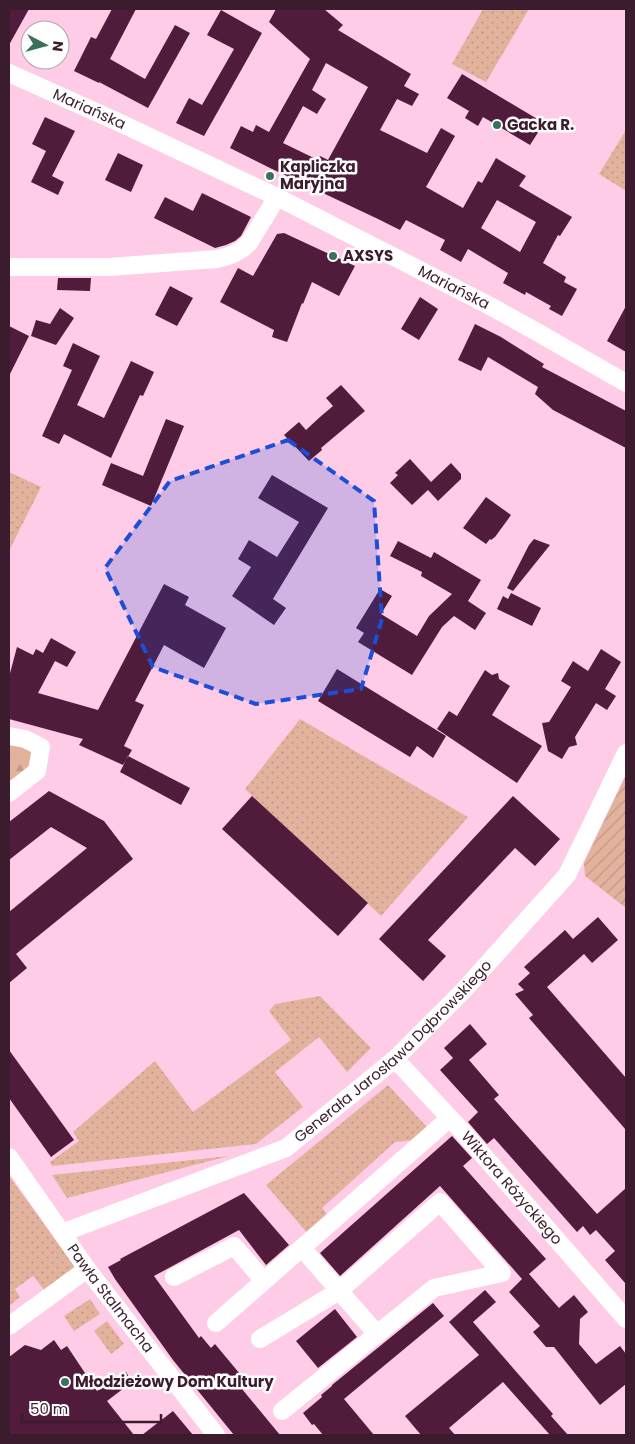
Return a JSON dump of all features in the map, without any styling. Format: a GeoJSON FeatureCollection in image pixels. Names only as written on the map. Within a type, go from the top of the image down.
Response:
{"type":"FeatureCollection","features":[{"type":"Feature","properties":{"kind":"street","name":"Mariańska"},"geometry":{"type":"LineString","coordinates":[[9,73],[277,197],[490,306],[626,383]]}},
{"type":"Feature","properties":{"kind":"street"},"geometry":{"type":"LineString","coordinates":[[9,267],[109,267],[217,259],[230,256],[243,250],[249,244],[277,197]]}},
{"type":"Feature","properties":{"kind":"street"},"geometry":{"type":"LineString","coordinates":[[9,736],[25,739],[41,748],[37,771],[9,792]]}},
{"type":"Feature","properties":{"kind":"street","name":"Generała Jarosława Dąbrowskiego"},"geometry":{"type":"LineString","coordinates":[[62,1233],[286,1148],[395,1059],[463,991],[567,875],[626,752]]}},
{"type":"Feature","properties":{"kind":"street","name":"Wiktora Różyckiego"},"geometry":{"type":"LineString","coordinates":[[395,1059],[450,1118],[626,1318]]}},
{"type":"Feature","properties":{"kind":"street"},"geometry":{"type":"LineString","coordinates":[[216,1323],[450,1118]]}},
{"type":"Feature","properties":{"kind":"street","name":"Pawła Stalmacha"},"geometry":{"type":"LineString","coordinates":[[9,1157],[87,1269],[216,1435]]}},
{"type":"Feature","properties":{"kind":"street"},"geometry":{"type":"LineString","coordinates":[[260,1339],[339,1291],[440,1202],[502,1273],[434,1288],[282,1411]]}},
{"type":"Feature","properties":{"kind":"street"},"geometry":{"type":"LineString","coordinates":[[174,1277],[234,1246],[264,1281]]}},
{"type":"Feature","properties":{"kind":"street"},"geometry":{"type":"LineString","coordinates":[[302,1248],[377,1334]]}},
{"type":"Feature","properties":{"kind":"street"},"geometry":{"type":"LineString","coordinates":[[9,1326],[87,1269]]}},
{"type":"Feature","properties":{"kind":"highlighted area"},"geometry":{"type":"Polygon","coordinates":[[[288,440],[374,501],[382,619],[361,689],[256,704],[153,667],[105,568],[170,481],[288,440]]]}},
{"type":"Feature","properties":{"kind":"green space"},"geometry":{"type":"Polygon","coordinates":[[[483,9],[529,9],[486,82],[452,64],[483,9]]]}},
{"type":"Feature","properties":{"kind":"green space"},"geometry":{"type":"Polygon","coordinates":[[[626,130],[626,191],[599,174],[626,130]]]}},
{"type":"Feature","properties":{"kind":"green space"},"geometry":{"type":"Polygon","coordinates":[[[9,472],[41,487],[9,551],[9,472]]]}},
{"type":"Feature","properties":{"kind":"green space"},"geometry":{"type":"Polygon","coordinates":[[[300,719],[468,817],[381,916],[245,789],[300,719]]]}},
{"type":"Feature","properties":{"kind":"green space"},"geometry":{"type":"Polygon","coordinates":[[[9,736],[41,747],[37,771],[9,793],[9,736]]]}},
{"type":"Feature","properties":{"kind":"green space"},"geometry":{"type":"Polygon","coordinates":[[[626,775],[626,908],[585,876],[584,863],[626,775]]]}},
{"type":"Feature","properties":{"kind":"green space"},"geometry":{"type":"Polygon","coordinates":[[[320,996],[371,1048],[347,1072],[319,1037],[275,1072],[303,1107],[256,1144],[52,1166],[50,1162],[79,1141],[73,1132],[155,1061],[193,1112],[291,1040],[269,1011],[275,1004],[320,996]]]}},
{"type":"Feature","properties":{"kind":"green space"},"geometry":{"type":"Polygon","coordinates":[[[388,1085],[427,1127],[415,1140],[395,1142],[322,1208],[330,1218],[309,1235],[266,1185],[388,1085]]]}},
{"type":"Feature","properties":{"kind":"green space"},"geometry":{"type":"Polygon","coordinates":[[[229,1156],[67,1198],[52,1175],[229,1156]]]}},
{"type":"Feature","properties":{"kind":"green space"},"geometry":{"type":"Polygon","coordinates":[[[9,1176],[76,1268],[45,1291],[33,1276],[15,1289],[20,1297],[9,1306],[9,1176]]]}},
{"type":"Feature","properties":{"kind":"green space"},"geometry":{"type":"Polygon","coordinates":[[[90,1299],[100,1314],[74,1331],[64,1316],[90,1299]]]}},
{"type":"Feature","properties":{"kind":"green space"},"geometry":{"type":"Polygon","coordinates":[[[107,1321],[124,1344],[111,1354],[94,1331],[107,1321]]]}},
{"type":"Feature","properties":{"kind":"building"},"geometry":{"type":"Polygon","coordinates":[[[9,9],[29,9],[23,20],[20,20],[20,25],[9,45],[9,9]]]}},
{"type":"Feature","properties":{"kind":"building"},"geometry":{"type":"Polygon","coordinates":[[[112,9],[136,9],[110,59],[145,79],[175,25],[190,33],[148,108],[74,71],[91,37],[96,39],[112,9]]]}},
{"type":"Feature","properties":{"kind":"building"},"geometry":{"type":"Polygon","coordinates":[[[276,9],[324,9],[343,25],[338,30],[411,74],[404,86],[419,94],[412,106],[397,99],[380,130],[427,153],[441,128],[455,136],[426,187],[463,208],[478,181],[482,183],[496,158],[526,176],[519,186],[572,217],[560,236],[558,235],[543,263],[566,277],[564,282],[577,289],[562,316],[549,309],[551,306],[526,292],[525,295],[503,283],[508,273],[468,249],[461,262],[440,250],[445,240],[406,220],[400,230],[230,148],[241,126],[253,132],[256,125],[269,132],[310,59],[269,22],[276,9]],[[326,63],[312,90],[326,99],[317,114],[303,106],[283,143],[318,160],[320,156],[328,160],[368,87],[326,63]],[[497,200],[481,228],[520,252],[536,222],[497,200]]]}},
{"type":"Feature","properties":{"kind":"building"},"geometry":{"type":"Polygon","coordinates":[[[221,10],[262,33],[204,136],[176,123],[189,98],[202,105],[234,49],[207,35],[221,10]]]}},
{"type":"Feature","properties":{"kind":"building"},"geometry":{"type":"Polygon","coordinates":[[[462,74],[544,123],[530,145],[483,117],[478,126],[465,118],[469,111],[447,98],[462,74]]]}},
{"type":"Feature","properties":{"kind":"building"},"geometry":{"type":"Polygon","coordinates":[[[45,117],[75,131],[52,176],[64,182],[58,195],[31,182],[46,151],[32,144],[45,117]]]}},
{"type":"Feature","properties":{"kind":"building"},"geometry":{"type":"Polygon","coordinates":[[[118,153],[143,165],[131,192],[105,180],[118,153]]]}},
{"type":"Feature","properties":{"kind":"building"},"geometry":{"type":"Polygon","coordinates":[[[202,193],[251,217],[241,236],[235,241],[215,248],[154,218],[165,197],[193,211],[202,193]]]}},
{"type":"Feature","properties":{"kind":"building"},"geometry":{"type":"Polygon","coordinates":[[[284,233],[355,266],[339,296],[312,282],[287,342],[272,337],[274,330],[220,302],[238,268],[253,276],[277,234],[284,233]]]}},
{"type":"Feature","properties":{"kind":"building"},"geometry":{"type":"Polygon","coordinates":[[[58,278],[91,278],[90,291],[57,290],[58,278]]]}},
{"type":"Feature","properties":{"kind":"building"},"geometry":{"type":"Polygon","coordinates":[[[170,286],[193,298],[177,326],[155,315],[170,286]]]}},
{"type":"Feature","properties":{"kind":"building"},"geometry":{"type":"Polygon","coordinates":[[[420,297],[438,309],[419,340],[401,329],[420,297]]]}},
{"type":"Feature","properties":{"kind":"building"},"geometry":{"type":"Polygon","coordinates":[[[626,306],[626,352],[607,341],[626,306]]]}},
{"type":"Feature","properties":{"kind":"building"},"geometry":{"type":"Polygon","coordinates":[[[60,308],[74,318],[56,345],[31,336],[36,320],[50,324],[60,308]]]}},
{"type":"Feature","properties":{"kind":"building"},"geometry":{"type":"Polygon","coordinates":[[[475,324],[501,337],[544,364],[542,367],[626,411],[626,448],[553,410],[535,394],[538,387],[488,357],[481,371],[458,360],[475,324]]]}},
{"type":"Feature","properties":{"kind":"building"},"geometry":{"type":"Polygon","coordinates":[[[9,326],[29,336],[9,376],[9,326]]]}},
{"type":"Feature","properties":{"kind":"building"},"geometry":{"type":"Polygon","coordinates":[[[73,343],[100,356],[77,405],[104,418],[131,361],[154,372],[143,396],[140,395],[111,458],[64,434],[59,444],[42,436],[72,370],[63,366],[73,343]]]}},
{"type":"Feature","properties":{"kind":"building"},"geometry":{"type":"Polygon","coordinates":[[[341,385],[365,411],[321,448],[322,450],[309,461],[284,435],[299,422],[306,430],[333,406],[326,398],[341,385]]]}},
{"type":"Feature","properties":{"kind":"building"},"geometry":{"type":"Polygon","coordinates":[[[166,419],[184,426],[151,506],[102,485],[111,463],[143,476],[166,419]]]}},
{"type":"Feature","properties":{"kind":"building"},"geometry":{"type":"Polygon","coordinates":[[[410,459],[431,482],[451,463],[461,474],[461,479],[438,501],[428,490],[412,505],[390,483],[398,475],[395,473],[410,459]]]}},
{"type":"Feature","properties":{"kind":"building"},"geometry":{"type":"Polygon","coordinates":[[[272,475],[328,508],[273,599],[286,608],[274,625],[232,596],[251,567],[238,559],[249,540],[277,557],[299,522],[258,498],[272,475]]]}},
{"type":"Feature","properties":{"kind":"building"},"geometry":{"type":"Polygon","coordinates":[[[486,497],[511,515],[495,537],[486,544],[463,528],[486,497]]]}},
{"type":"Feature","properties":{"kind":"building"},"geometry":{"type":"Polygon","coordinates":[[[534,539],[550,545],[513,591],[507,588],[534,539]]]}},
{"type":"Feature","properties":{"kind":"building"},"geometry":{"type":"Polygon","coordinates":[[[398,541],[431,558],[434,552],[481,580],[468,601],[486,613],[475,630],[454,616],[442,627],[412,675],[358,642],[364,633],[356,628],[380,589],[392,596],[381,614],[417,636],[429,616],[452,594],[421,576],[422,572],[390,556],[398,541]]]}},
{"type":"Feature","properties":{"kind":"building"},"geometry":{"type":"Polygon","coordinates":[[[164,584],[189,597],[185,605],[226,628],[204,668],[164,645],[135,701],[144,705],[124,746],[132,750],[123,765],[79,745],[83,739],[9,719],[9,677],[17,647],[33,655],[36,649],[43,653],[51,638],[76,652],[67,667],[55,661],[38,693],[98,710],[164,584]]]}},
{"type":"Feature","properties":{"kind":"building"},"geometry":{"type":"Polygon","coordinates":[[[511,593],[541,608],[532,626],[497,609],[503,596],[508,599],[511,593]]]}},
{"type":"Feature","properties":{"kind":"building"},"geometry":{"type":"Polygon","coordinates":[[[601,649],[621,662],[605,689],[616,696],[607,710],[596,703],[575,737],[577,745],[569,747],[562,759],[548,751],[542,723],[549,722],[571,687],[561,681],[573,661],[588,671],[601,649]]]}},
{"type":"Feature","properties":{"kind":"building"},"geometry":{"type":"Polygon","coordinates":[[[337,669],[446,736],[433,758],[417,746],[410,757],[318,701],[337,669]]]}},
{"type":"Feature","properties":{"kind":"building"},"geometry":{"type":"Polygon","coordinates":[[[485,670],[492,675],[498,673],[499,679],[510,686],[492,715],[542,746],[517,783],[437,729],[449,711],[457,716],[485,670]]]}},
{"type":"Feature","properties":{"kind":"building"},"geometry":{"type":"Polygon","coordinates":[[[128,756],[190,788],[181,805],[120,772],[128,756]]]}},
{"type":"Feature","properties":{"kind":"building"},"geometry":{"type":"Polygon","coordinates":[[[49,791],[104,821],[133,859],[16,954],[27,968],[9,983],[9,912],[87,848],[51,827],[9,860],[9,822],[49,791]]]}},
{"type":"Feature","properties":{"kind":"building"},"geometry":{"type":"Polygon","coordinates":[[[252,796],[368,903],[338,936],[222,829],[252,796]]]}},
{"type":"Feature","properties":{"kind":"building"},"geometry":{"type":"Polygon","coordinates":[[[513,796],[560,839],[535,866],[515,848],[428,940],[446,956],[423,981],[379,939],[513,796]]]}},
{"type":"Feature","properties":{"kind":"building"},"geometry":{"type":"Polygon","coordinates":[[[598,917],[618,940],[592,963],[584,954],[547,987],[626,1078],[626,1130],[529,1018],[533,1015],[515,994],[524,990],[518,984],[530,973],[524,967],[565,930],[573,939],[598,917]]]}},
{"type":"Feature","properties":{"kind":"building"},"geometry":{"type":"Polygon","coordinates":[[[470,1024],[487,1044],[469,1060],[499,1095],[494,1099],[597,1214],[626,1188],[626,1284],[605,1260],[615,1251],[596,1230],[590,1235],[583,1226],[577,1232],[494,1138],[487,1144],[468,1122],[478,1112],[440,1070],[453,1058],[444,1048],[470,1024]]]}},
{"type":"Feature","properties":{"kind":"building"},"geometry":{"type":"Polygon","coordinates":[[[9,1050],[74,1140],[51,1157],[9,1098],[9,1050]]]}},
{"type":"Feature","properties":{"kind":"building"},"geometry":{"type":"Polygon","coordinates":[[[452,1136],[472,1158],[463,1166],[546,1259],[529,1274],[559,1308],[574,1295],[588,1312],[580,1319],[579,1344],[596,1364],[620,1346],[626,1354],[626,1384],[600,1405],[554,1347],[546,1347],[533,1332],[540,1326],[509,1292],[522,1279],[440,1186],[340,1276],[320,1253],[452,1136]]]}},
{"type":"Feature","properties":{"kind":"building"},"geometry":{"type":"Polygon","coordinates":[[[244,1193],[289,1245],[266,1265],[239,1230],[154,1276],[199,1338],[201,1336],[211,1348],[215,1344],[240,1374],[235,1378],[242,1389],[280,1435],[234,1435],[173,1360],[108,1267],[244,1193]]]}},
{"type":"Feature","properties":{"kind":"building"},"geometry":{"type":"Polygon","coordinates":[[[485,1290],[496,1302],[473,1322],[553,1414],[551,1416],[568,1435],[550,1435],[503,1382],[449,1428],[455,1435],[421,1435],[405,1416],[479,1355],[449,1322],[485,1290]]]}},
{"type":"Feature","properties":{"kind":"building"},"geometry":{"type":"Polygon","coordinates":[[[433,1303],[444,1316],[344,1399],[374,1435],[323,1435],[314,1424],[312,1425],[303,1413],[322,1397],[321,1395],[332,1385],[433,1303]]]}},
{"type":"Feature","properties":{"kind":"building"},"geometry":{"type":"Polygon","coordinates":[[[335,1309],[357,1337],[318,1368],[296,1341],[335,1309]]]}},
{"type":"Feature","properties":{"kind":"building"},"geometry":{"type":"Polygon","coordinates":[[[54,1340],[61,1350],[67,1346],[97,1391],[126,1372],[132,1382],[107,1401],[134,1435],[9,1435],[9,1357],[25,1345],[41,1350],[54,1340]]]}},
{"type":"Feature","properties":{"kind":"building"},"geometry":{"type":"Polygon","coordinates":[[[173,1411],[193,1435],[142,1435],[173,1411]]]}},
{"type":"Feature","properties":{"kind":"place","name":"Gacka R."},"geometry":{"type":"Point","coordinates":[497,125]}},
{"type":"Feature","properties":{"kind":"place","name":"Kapliczka Maryjna"},"geometry":{"type":"Point","coordinates":[270,176]}},
{"type":"Feature","properties":{"kind":"place","name":"AXSYS"},"geometry":{"type":"Point","coordinates":[333,256]}},
{"type":"Feature","properties":{"kind":"place","name":"Młodzieżowy Dom Kultury"},"geometry":{"type":"Point","coordinates":[65,1382]}}]}
